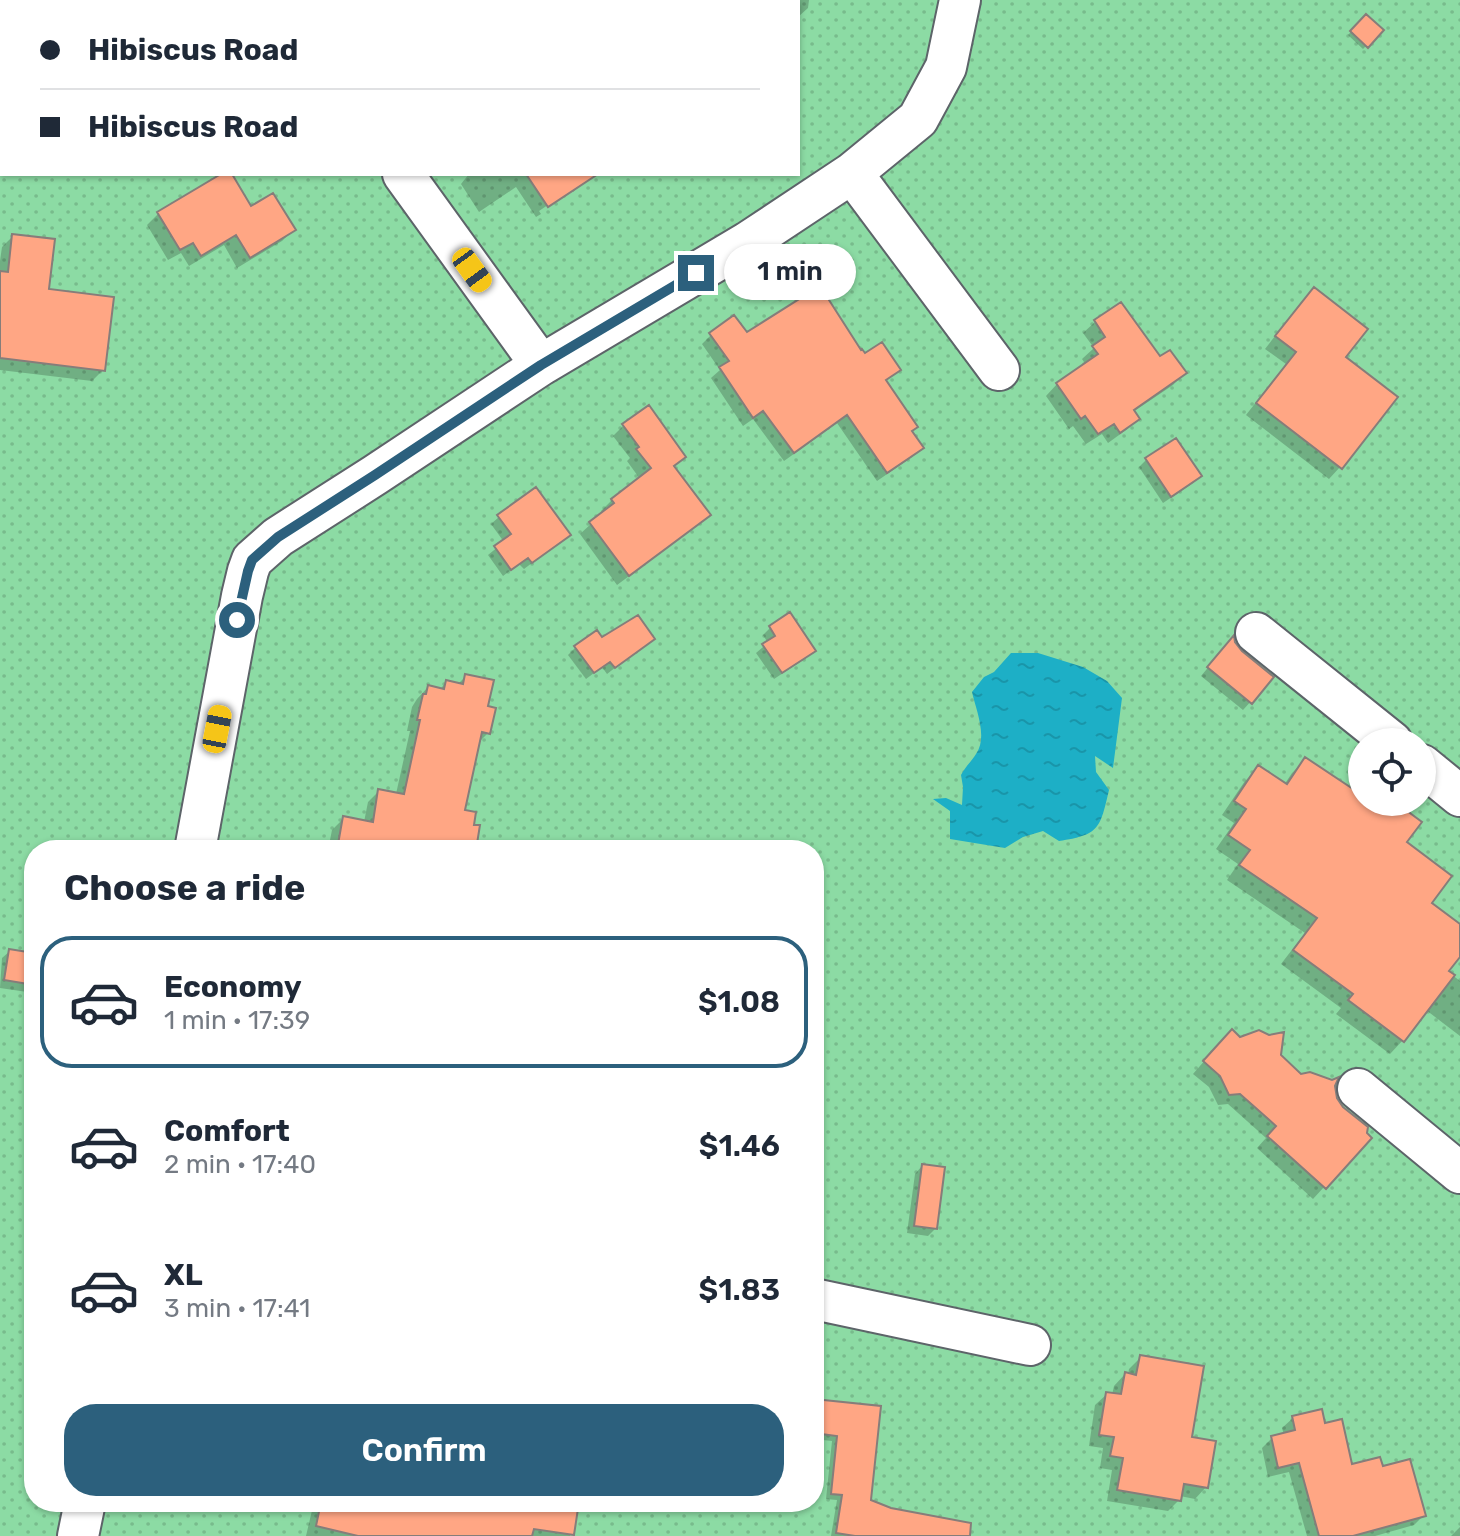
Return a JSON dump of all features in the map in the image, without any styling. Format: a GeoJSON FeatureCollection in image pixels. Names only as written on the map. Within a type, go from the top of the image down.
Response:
{"type":"FeatureCollection","features":[{"type":"Feature","properties":{"kind":"street"},"geometry":{"type":"LineString","coordinates":[[197,840],[242,596],[252,560],[278,537],[541,365],[748,242],[852,173],[918,119],[946,67],[960,0]]}},
{"type":"Feature","properties":{"kind":"street"},"geometry":{"type":"LineString","coordinates":[[852,173],[999,370]]}},
{"type":"Feature","properties":{"kind":"street"},"geometry":{"type":"LineString","coordinates":[[404,176],[541,365]]}},
{"type":"Feature","properties":{"kind":"street"},"geometry":{"type":"LineString","coordinates":[[1256,633],[1375,728]]}},
{"type":"Feature","properties":{"kind":"street"},"geometry":{"type":"LineString","coordinates":[[1436,776],[1460,796]]}},
{"type":"Feature","properties":{"kind":"street"},"geometry":{"type":"LineString","coordinates":[[1358,1089],[1460,1173]]}},
{"type":"Feature","properties":{"kind":"street"},"geometry":{"type":"LineString","coordinates":[[824,1301],[1030,1345]]}},
{"type":"Feature","properties":{"kind":"street"},"geometry":{"type":"LineString","coordinates":[[78,1536],[83,1512]]}},
{"type":"Feature","properties":{"kind":"green space"},"geometry":{"type":"Polygon","coordinates":[[[800,0],[1460,0],[1460,1536],[0,1536],[0,176],[800,176],[800,0]]]}},
{"type":"Feature","properties":{"kind":"water"},"geometry":{"type":"Polygon","coordinates":[[[1011,653],[1038,653],[1083,667],[1107,681],[1122,698],[1113,768],[1095,756],[1096,772],[1109,790],[1103,813],[1096,828],[1083,836],[1059,841],[1043,831],[1023,837],[1005,848],[950,839],[950,811],[933,799],[946,798],[962,805],[961,775],[976,754],[981,740],[972,692],[1011,653]]]}},
{"type":"Feature","properties":{"kind":"building"},"geometry":{"type":"Polygon","coordinates":[[[1366,14],[1384,30],[1368,48],[1350,31],[1366,14]]]}},
{"type":"Feature","properties":{"kind":"building"},"geometry":{"type":"Polygon","coordinates":[[[218,176],[233,176],[251,206],[273,193],[296,230],[250,258],[236,235],[201,256],[193,243],[180,250],[157,212],[218,176]]]}},
{"type":"Feature","properties":{"kind":"building"},"geometry":{"type":"Polygon","coordinates":[[[527,176],[595,176],[548,207],[527,176]]]}},
{"type":"Feature","properties":{"kind":"building"},"geometry":{"type":"Polygon","coordinates":[[[12,234],[55,239],[49,289],[114,297],[105,371],[0,358],[0,271],[8,272],[12,234]]]}},
{"type":"Feature","properties":{"kind":"building"},"geometry":{"type":"Polygon","coordinates":[[[820,286],[861,350],[865,353],[882,342],[901,370],[886,380],[918,427],[912,431],[924,448],[887,473],[847,415],[794,453],[763,411],[753,418],[719,367],[729,361],[709,333],[734,315],[747,332],[820,286]]]}},
{"type":"Feature","properties":{"kind":"building"},"geometry":{"type":"Polygon","coordinates":[[[1314,287],[1368,329],[1346,357],[1398,397],[1342,469],[1256,403],[1296,352],[1275,336],[1314,287]]]}},
{"type":"Feature","properties":{"kind":"building"},"geometry":{"type":"Polygon","coordinates":[[[1121,302],[1160,356],[1170,350],[1187,373],[1134,410],[1140,419],[1120,433],[1114,424],[1098,434],[1085,416],[1081,419],[1056,383],[1098,354],[1092,346],[1105,337],[1094,320],[1121,302]]]}},
{"type":"Feature","properties":{"kind":"building"},"geometry":{"type":"Polygon","coordinates":[[[649,405],[686,457],[674,466],[711,515],[629,576],[589,522],[614,503],[611,499],[651,468],[622,424],[649,405]]]}},
{"type":"Feature","properties":{"kind":"building"},"geometry":{"type":"Polygon","coordinates":[[[1176,438],[1202,476],[1171,497],[1145,458],[1176,438]]]}},
{"type":"Feature","properties":{"kind":"building"},"geometry":{"type":"Polygon","coordinates":[[[536,487],[571,535],[532,563],[528,558],[511,570],[494,546],[511,534],[497,515],[536,487]]]}},
{"type":"Feature","properties":{"kind":"building"},"geometry":{"type":"Polygon","coordinates":[[[790,612],[816,651],[782,673],[762,644],[775,636],[769,626],[790,612]]]}},
{"type":"Feature","properties":{"kind":"building"},"geometry":{"type":"Polygon","coordinates":[[[638,615],[655,639],[615,668],[610,662],[594,673],[574,646],[597,630],[602,637],[638,615]]]}},
{"type":"Feature","properties":{"kind":"building"},"geometry":{"type":"Polygon","coordinates":[[[1234,635],[1242,651],[1274,677],[1252,704],[1207,667],[1234,635]]]}},
{"type":"Feature","properties":{"kind":"building"},"geometry":{"type":"Polygon","coordinates":[[[465,674],[494,680],[488,706],[496,708],[490,734],[482,732],[465,810],[476,812],[474,825],[480,825],[478,840],[339,840],[343,816],[373,822],[378,789],[404,794],[420,720],[417,720],[428,685],[444,689],[446,680],[463,684],[465,674]]]}},
{"type":"Feature","properties":{"kind":"building"},"geometry":{"type":"Polygon","coordinates":[[[1305,757],[1348,786],[1348,816],[1414,816],[1422,822],[1407,842],[1452,876],[1432,903],[1460,924],[1460,957],[1449,971],[1455,975],[1404,1042],[1348,1000],[1353,994],[1293,950],[1317,918],[1239,865],[1250,850],[1228,835],[1246,809],[1234,801],[1258,765],[1287,784],[1305,757]]]}},
{"type":"Feature","properties":{"kind":"building"},"geometry":{"type":"Polygon","coordinates":[[[9,949],[24,951],[24,983],[4,980],[9,949]]]}},
{"type":"Feature","properties":{"kind":"building"},"geometry":{"type":"Polygon","coordinates":[[[1232,1029],[1240,1037],[1259,1030],[1269,1035],[1284,1032],[1281,1055],[1301,1074],[1310,1072],[1332,1080],[1339,1077],[1335,1086],[1337,1098],[1343,1107],[1368,1127],[1367,1133],[1372,1138],[1326,1189],[1267,1136],[1276,1126],[1240,1094],[1229,1095],[1220,1076],[1203,1061],[1232,1029]]]}},
{"type":"Feature","properties":{"kind":"building"},"geometry":{"type":"Polygon","coordinates":[[[922,1164],[945,1167],[937,1229],[914,1226],[922,1164]]]}},
{"type":"Feature","properties":{"kind":"building"},"geometry":{"type":"Polygon","coordinates":[[[1140,1355],[1204,1366],[1192,1437],[1216,1441],[1208,1488],[1184,1484],[1181,1501],[1117,1490],[1123,1458],[1110,1456],[1114,1437],[1099,1435],[1106,1392],[1121,1394],[1125,1372],[1136,1375],[1140,1355]]]}},
{"type":"Feature","properties":{"kind":"building"},"geometry":{"type":"Polygon","coordinates":[[[824,1400],[881,1406],[871,1500],[891,1508],[971,1523],[970,1536],[855,1536],[836,1533],[842,1495],[831,1494],[837,1436],[824,1434],[824,1400]]]}},
{"type":"Feature","properties":{"kind":"building"},"geometry":{"type":"Polygon","coordinates":[[[1322,1409],[1325,1423],[1342,1419],[1352,1464],[1380,1457],[1383,1466],[1410,1459],[1426,1516],[1353,1536],[1319,1536],[1299,1463],[1278,1468],[1271,1436],[1295,1430],[1292,1416],[1322,1409]]]}},
{"type":"Feature","properties":{"kind":"building"},"geometry":{"type":"Polygon","coordinates":[[[319,1512],[577,1512],[574,1535],[534,1529],[532,1536],[358,1536],[316,1526],[319,1512]]]}},
{"type":"Feature","properties":{"kind":"route"},"geometry":{"type":"LineString","coordinates":[[237,620],[252,560],[278,537],[541,365],[696,273]]}}]}
